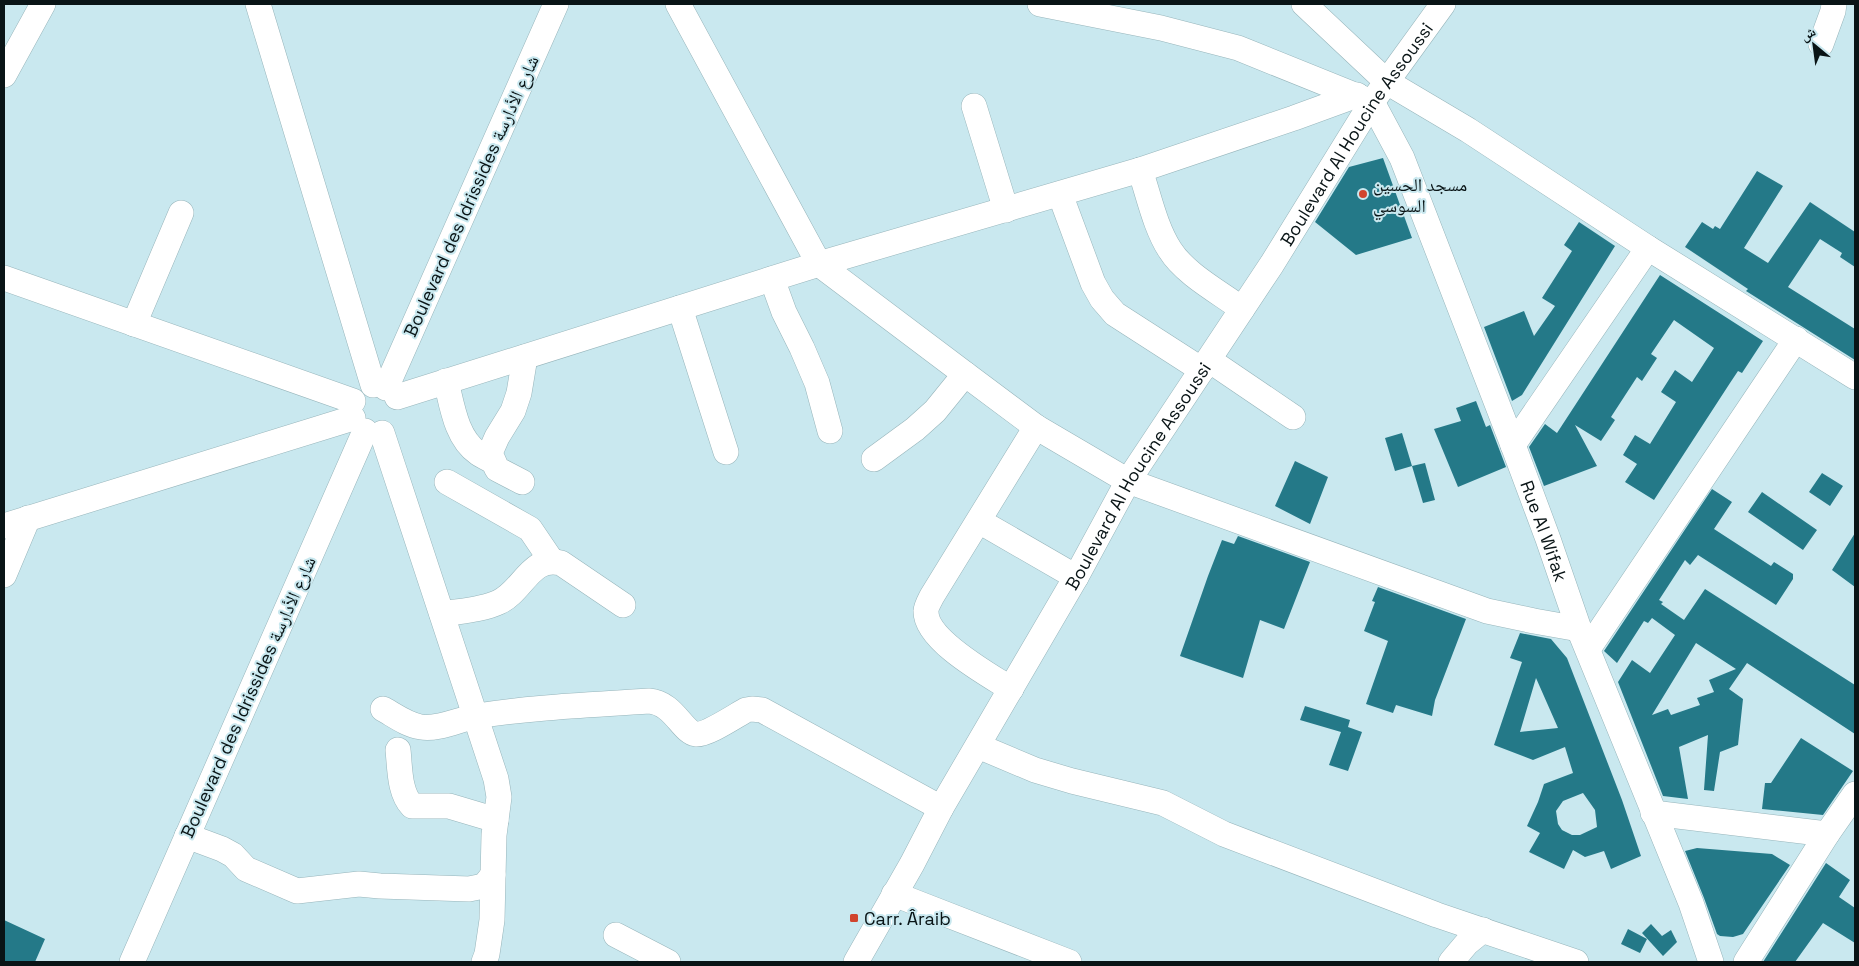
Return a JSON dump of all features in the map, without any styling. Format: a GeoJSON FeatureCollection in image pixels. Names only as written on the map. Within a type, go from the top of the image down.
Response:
{"type":"FeatureCollection","features":[{"type":"Feature","properties":{"kind":"street"},"geometry":{"type":"LineString","coordinates":[[4,74],[43,4]]}},
{"type":"Feature","properties":{"kind":"street"},"geometry":{"type":"LineString","coordinates":[[4,278],[134,324],[363,421],[390,430],[397,423],[400,405],[385,390],[258,4]]}},
{"type":"Feature","properties":{"kind":"street","name":"Boulevard des Idrissides شارع الأدارسة"},"geometry":{"type":"LineString","coordinates":[[385,390],[556,4]]}},
{"type":"Feature","properties":{"kind":"street"},"geometry":{"type":"LineString","coordinates":[[678,4],[819,264],[965,374],[1036,427],[1128,481],[1487,611],[1534,621],[1583,639],[1796,339]]}},
{"type":"Feature","properties":{"kind":"street"},"geometry":{"type":"LineString","coordinates":[[1304,4],[1387,82],[1468,130],[1648,248],[1855,376]]}},
{"type":"Feature","properties":{"kind":"street","name":"Boulevard Al Houcine Assoussi"},"geometry":{"type":"LineString","coordinates":[[856,962],[941,808],[1076,577],[1128,481],[1272,264],[1365,98],[1387,82],[1443,4]]}},
{"type":"Feature","properties":{"kind":"street"},"geometry":{"type":"LineString","coordinates":[[1821,44],[1834,4]]}},
{"type":"Feature","properties":{"kind":"street"},"geometry":{"type":"LineString","coordinates":[[1050,5],[1170,30],[1238,48],[1365,98]]}},
{"type":"Feature","properties":{"kind":"street"},"geometry":{"type":"LineString","coordinates":[[484,962],[492,920],[494,835],[500,797],[496,779],[442,614],[363,421],[358,394],[365,388],[385,390],[446,381],[819,264],[1140,170],[1294,118],[1365,98]]}},
{"type":"Feature","properties":{"kind":"street","name":"Rue Al Wifak"},"geometry":{"type":"LineString","coordinates":[[1365,98],[1402,158],[1513,445],[1583,639],[1691,903],[1711,962]]}},
{"type":"Feature","properties":{"kind":"street"},"geometry":{"type":"LineString","coordinates":[[974,106],[1006,210]]}},
{"type":"Feature","properties":{"kind":"street"},"geometry":{"type":"LineString","coordinates":[[1140,170],[1161,232],[1170,250],[1185,268],[1242,309]]}},
{"type":"Feature","properties":{"kind":"street"},"geometry":{"type":"LineString","coordinates":[[1060,194],[1094,283],[1102,299],[1115,314],[1294,416]]}},
{"type":"Feature","properties":{"kind":"street"},"geometry":{"type":"LineString","coordinates":[[134,324],[181,213]]}},
{"type":"Feature","properties":{"kind":"street"},"geometry":{"type":"LineString","coordinates":[[1513,445],[1648,248]]}},
{"type":"Feature","properties":{"kind":"street"},"geometry":{"type":"LineString","coordinates":[[772,279],[784,312],[817,383],[830,431]]}},
{"type":"Feature","properties":{"kind":"street"},"geometry":{"type":"LineString","coordinates":[[680,308],[726,452]]}},
{"type":"Feature","properties":{"kind":"street"},"geometry":{"type":"LineString","coordinates":[[522,482],[497,468],[492,461],[490,453],[497,437],[513,411],[519,392],[525,357]]}},
{"type":"Feature","properties":{"kind":"street"},"geometry":{"type":"LineString","coordinates":[[874,459],[915,429],[935,410],[965,374]]}},
{"type":"Feature","properties":{"kind":"street"},"geometry":{"type":"LineString","coordinates":[[446,381],[458,427],[477,453],[492,461]]}},
{"type":"Feature","properties":{"kind":"street"},"geometry":{"type":"LineString","coordinates":[[4,526],[363,421]]}},
{"type":"Feature","properties":{"kind":"street","name":"Boulevard des Idrissides شارع الأدارسة"},"geometry":{"type":"LineString","coordinates":[[132,962],[363,421]]}},
{"type":"Feature","properties":{"kind":"street"},"geometry":{"type":"LineString","coordinates":[[1011,689],[967,662],[938,636],[929,622],[926,611],[932,596],[1036,427]]}},
{"type":"Feature","properties":{"kind":"street"},"geometry":{"type":"LineString","coordinates":[[447,482],[530,529],[551,560]]}},
{"type":"Feature","properties":{"kind":"street"},"geometry":{"type":"LineString","coordinates":[[4,575],[28,518]]}},
{"type":"Feature","properties":{"kind":"street"},"geometry":{"type":"LineString","coordinates":[[979,521],[1076,577]]}},
{"type":"Feature","properties":{"kind":"street"},"geometry":{"type":"LineString","coordinates":[[442,614],[481,608],[499,602],[511,594],[536,566],[551,560],[561,563],[623,606]]}},
{"type":"Feature","properties":{"kind":"street"},"geometry":{"type":"LineString","coordinates":[[382,709],[421,727],[446,724],[476,716],[528,710],[649,701],[658,702],[666,706],[691,732],[697,734],[707,731],[746,710],[762,710],[941,808]]}},
{"type":"Feature","properties":{"kind":"street"},"geometry":{"type":"LineString","coordinates":[[978,746],[1035,770],[1072,782],[1163,803],[1224,834],[1437,915],[1576,962]]}},
{"type":"Feature","properties":{"kind":"street"},"geometry":{"type":"LineString","coordinates":[[398,750],[404,790],[412,806],[449,806],[496,820]]}},
{"type":"Feature","properties":{"kind":"street"},"geometry":{"type":"LineString","coordinates":[[1746,962],[1827,834],[1855,794]]}},
{"type":"Feature","properties":{"kind":"street"},"geometry":{"type":"LineString","coordinates":[[1653,813],[1827,834]]}},
{"type":"Feature","properties":{"kind":"street"},"geometry":{"type":"LineString","coordinates":[[187,836],[222,848],[234,855],[246,869],[297,891],[359,884],[469,889],[484,886],[493,875]]}},
{"type":"Feature","properties":{"kind":"street"},"geometry":{"type":"LineString","coordinates":[[894,894],[1070,962]]}},
{"type":"Feature","properties":{"kind":"street"},"geometry":{"type":"LineString","coordinates":[[1451,962],[1467,943],[1484,930]]}},
{"type":"Feature","properties":{"kind":"street"},"geometry":{"type":"LineString","coordinates":[[616,935],[668,962]]}},
{"type":"Feature","properties":{"kind":"building","name":"مسجد الحسين السوسي"},"geometry":{"type":"Polygon","coordinates":[[[1383,158],[1412,238],[1356,255],[1315,222],[1349,167],[1383,158]]]}},
{"type":"Feature","properties":{"kind":"building"},"geometry":{"type":"Polygon","coordinates":[[[1757,171],[1783,186],[1744,248],[1768,263],[1810,202],[1855,232],[1855,267],[1840,257],[1842,253],[1820,239],[1788,287],[1855,329],[1855,360],[1746,291],[1748,289],[1685,247],[1702,222],[1713,229],[1715,226],[1720,229],[1757,171]]]}},
{"type":"Feature","properties":{"kind":"building"},"geometry":{"type":"Polygon","coordinates":[[[1579,222],[1615,246],[1522,395],[1512,401],[1484,327],[1524,311],[1534,336],[1555,306],[1542,298],[1572,251],[1564,245],[1579,222]]]}},
{"type":"Feature","properties":{"kind":"building"},"geometry":{"type":"Polygon","coordinates":[[[1660,275],[1763,341],[1742,373],[1738,371],[1654,500],[1625,482],[1637,464],[1623,455],[1635,435],[1650,444],[1676,402],[1661,392],[1675,370],[1692,382],[1714,348],[1674,320],[1651,354],[1657,358],[1642,381],[1637,377],[1611,417],[1615,420],[1601,441],[1575,425],[1597,466],[1544,486],[1529,447],[1545,424],[1557,433],[1660,275]]]}},
{"type":"Feature","properties":{"kind":"building"},"geometry":{"type":"Polygon","coordinates":[[[1476,401],[1486,427],[1490,425],[1506,467],[1458,487],[1434,429],[1461,421],[1456,408],[1476,401]]]}},
{"type":"Feature","properties":{"kind":"building"},"geometry":{"type":"Polygon","coordinates":[[[1402,433],[1412,466],[1395,471],[1385,438],[1402,433]]]}},
{"type":"Feature","properties":{"kind":"building"},"geometry":{"type":"Polygon","coordinates":[[[1295,461],[1328,477],[1310,524],[1275,506],[1295,461]]]}},
{"type":"Feature","properties":{"kind":"building"},"geometry":{"type":"Polygon","coordinates":[[[1425,463],[1435,500],[1423,503],[1412,466],[1425,463]]]}},
{"type":"Feature","properties":{"kind":"building"},"geometry":{"type":"Polygon","coordinates":[[[1822,473],[1843,486],[1830,506],[1809,492],[1822,473]]]}},
{"type":"Feature","properties":{"kind":"building"},"geometry":{"type":"Polygon","coordinates":[[[1712,489],[1732,502],[1714,529],[1771,566],[1774,562],[1793,574],[1793,579],[1776,605],[1698,555],[1690,565],[1685,560],[1659,600],[1663,602],[1661,604],[1684,620],[1705,589],[1855,685],[1855,734],[1747,663],[1729,689],[1743,699],[1738,745],[1720,752],[1714,791],[1704,790],[1708,735],[1679,747],[1688,799],[1663,796],[1618,682],[1632,660],[1650,673],[1675,635],[1652,618],[1648,623],[1644,621],[1617,663],[1604,651],[1712,489]],[[1696,643],[1652,715],[1668,709],[1671,715],[1700,705],[1697,698],[1714,692],[1709,680],[1736,669],[1696,643]]]}},
{"type":"Feature","properties":{"kind":"building"},"geometry":{"type":"Polygon","coordinates":[[[1762,492],[1817,530],[1803,550],[1748,512],[1762,492]]]}},
{"type":"Feature","properties":{"kind":"building"},"geometry":{"type":"Polygon","coordinates":[[[1855,533],[1855,587],[1832,570],[1855,533]]]}},
{"type":"Feature","properties":{"kind":"building"},"geometry":{"type":"Polygon","coordinates":[[[1238,536],[1310,562],[1284,629],[1260,620],[1243,678],[1180,656],[1222,540],[1234,544],[1238,536]]]}},
{"type":"Feature","properties":{"kind":"building"},"geometry":{"type":"Polygon","coordinates":[[[1378,587],[1466,619],[1435,700],[1432,716],[1396,705],[1393,713],[1366,704],[1388,641],[1364,631],[1375,602],[1372,601],[1378,587]]]}},
{"type":"Feature","properties":{"kind":"building"},"geometry":{"type":"Polygon","coordinates":[[[1520,633],[1551,639],[1567,658],[1622,800],[1641,856],[1611,869],[1604,851],[1585,857],[1573,850],[1564,869],[1529,852],[1540,833],[1527,826],[1544,784],[1573,773],[1565,747],[1533,760],[1494,745],[1522,662],[1510,658],[1520,633]],[[1536,678],[1520,732],[1558,728],[1536,678]],[[1583,793],[1563,801],[1556,811],[1558,824],[1562,830],[1572,835],[1580,835],[1597,827],[1595,810],[1583,793]]]}},
{"type":"Feature","properties":{"kind":"building"},"geometry":{"type":"Polygon","coordinates":[[[1305,706],[1350,720],[1348,727],[1362,732],[1348,771],[1329,765],[1341,732],[1300,720],[1305,706]]]}},
{"type":"Feature","properties":{"kind":"building"},"geometry":{"type":"Polygon","coordinates":[[[1801,738],[1853,771],[1823,815],[1762,809],[1765,783],[1771,783],[1801,738]]]}},
{"type":"Feature","properties":{"kind":"building"},"geometry":{"type":"Polygon","coordinates":[[[1697,848],[1772,854],[1790,865],[1743,934],[1733,937],[1717,934],[1685,851],[1697,848]]]}},
{"type":"Feature","properties":{"kind":"building"},"geometry":{"type":"Polygon","coordinates":[[[1826,863],[1850,880],[1839,897],[1855,908],[1855,943],[1823,923],[1795,962],[1763,962],[1826,863]]]}},
{"type":"Feature","properties":{"kind":"building"},"geometry":{"type":"Polygon","coordinates":[[[4,920],[45,939],[35,962],[4,962],[4,920]]]}},
{"type":"Feature","properties":{"kind":"building"},"geometry":{"type":"Polygon","coordinates":[[[1651,924],[1662,936],[1671,930],[1677,942],[1663,956],[1642,933],[1651,924]]]}},
{"type":"Feature","properties":{"kind":"building"},"geometry":{"type":"Polygon","coordinates":[[[1628,929],[1647,939],[1640,953],[1621,944],[1628,929]]]}},
{"type":"Feature","properties":{"kind":"place","name":"مسجد الحسين السوسي"},"geometry":{"type":"Point","coordinates":[1363,194]}},
{"type":"Feature","properties":{"kind":"place","name":"Carr. Âraib"},"geometry":{"type":"Point","coordinates":[854,918]}}]}
